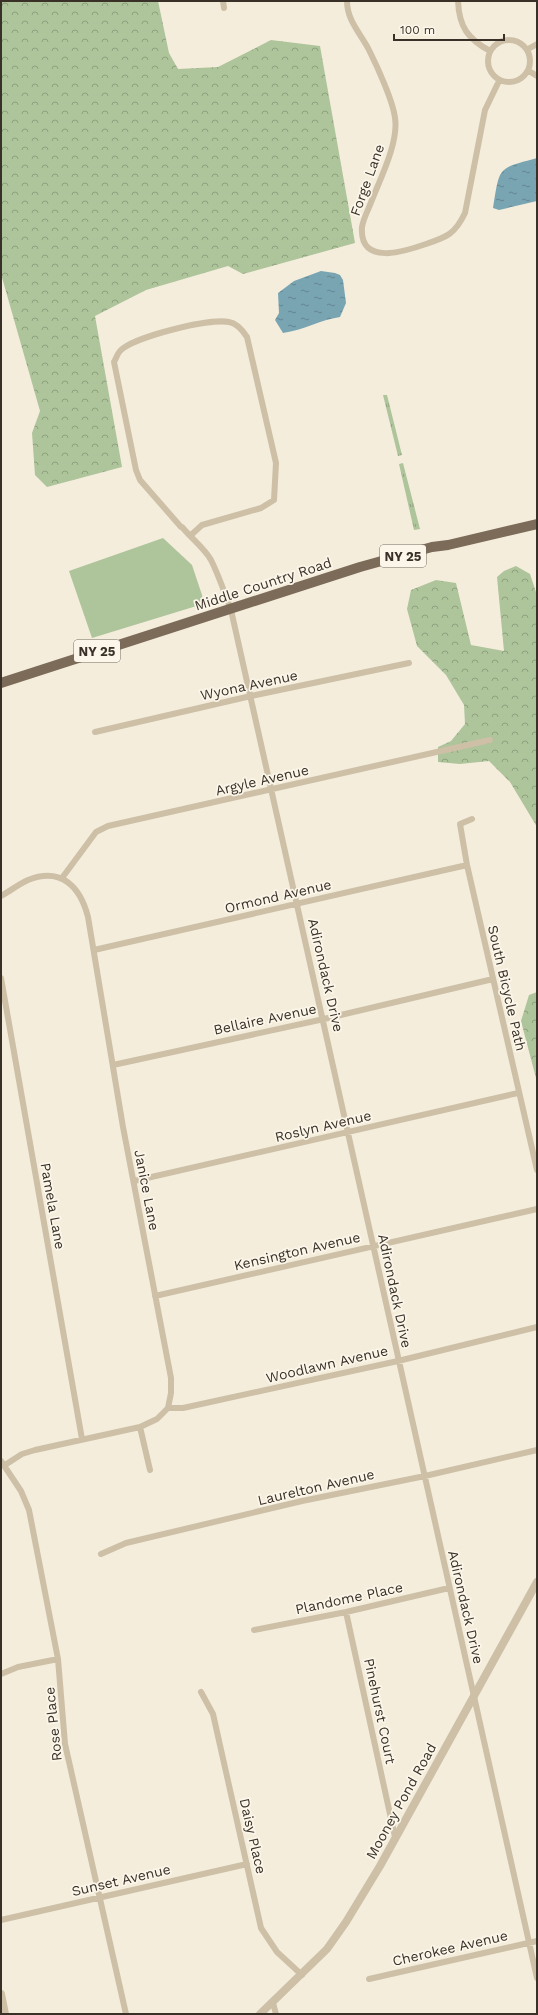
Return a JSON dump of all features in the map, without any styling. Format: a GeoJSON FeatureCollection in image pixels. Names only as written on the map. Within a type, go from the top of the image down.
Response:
{"type":"FeatureCollection","features":[{"type":"Feature","properties":{"kind":"main road","name":"Middle Country Road"},"geometry":{"type":"LineString","coordinates":[[1,684],[232,610],[360,567],[432,547],[448,545],[537,524]]}},
{"type":"Feature","properties":{"kind":"street"},"geometry":{"type":"LineString","coordinates":[[223,1],[224,8]]}},
{"type":"Feature","properties":{"kind":"street","name":"Forge Lane"},"geometry":{"type":"LineString","coordinates":[[347,1],[349,16],[354,27],[369,50],[391,102],[395,119],[394,141],[362,228],[367,246],[374,251],[394,254],[446,237],[456,228],[465,213],[485,110],[499,81]]}},
{"type":"Feature","properties":{"kind":"street"},"geometry":{"type":"LineString","coordinates":[[458,1],[460,16],[467,34],[472,40],[490,51]]}},
{"type":"Feature","properties":{"kind":"street"},"geometry":{"type":"LineString","coordinates":[[510,40],[524,45],[528,49],[530,62],[529,71],[518,80],[499,81],[489,69],[488,60],[490,51],[500,42],[510,40]]}},
{"type":"Feature","properties":{"kind":"street"},"geometry":{"type":"LineString","coordinates":[[528,49],[537,44]]}},
{"type":"Feature","properties":{"kind":"street"},"geometry":{"type":"LineString","coordinates":[[529,71],[537,76]]}},
{"type":"Feature","properties":{"kind":"street","name":"Adirondack Drive"},"geometry":{"type":"LineString","coordinates":[[190,536],[202,525],[261,508],[274,500],[276,463],[249,344],[247,337],[241,328],[230,322],[201,323],[151,336],[131,344],[120,352],[114,362],[136,470],[140,480],[210,559],[232,610],[324,1019],[398,1361],[537,1978]]}},
{"type":"Feature","properties":{"kind":"street","name":"Wyona Avenue"},"geometry":{"type":"LineString","coordinates":[[95,732],[251,696],[409,663]]}},
{"type":"Feature","properties":{"kind":"street","name":"Argyle Avenue"},"geometry":{"type":"LineString","coordinates":[[62,878],[96,832],[108,826],[490,740]]}},
{"type":"Feature","properties":{"kind":"street","name":"South Bicycle Path"},"geometry":{"type":"LineString","coordinates":[[472,819],[460,824],[467,865],[518,1094],[537,1170]]}},
{"type":"Feature","properties":{"kind":"street","name":"Ormond Avenue"},"geometry":{"type":"LineString","coordinates":[[94,950],[467,865]]}},
{"type":"Feature","properties":{"kind":"street"},"geometry":{"type":"LineString","coordinates":[[1,896],[28,880],[44,876],[62,878]]}},
{"type":"Feature","properties":{"kind":"street","name":"Janice Lane"},"geometry":{"type":"LineString","coordinates":[[62,878],[75,887],[84,901],[94,950],[113,1065],[170,1378],[171,1393],[168,1408]]}},
{"type":"Feature","properties":{"kind":"street","name":"Pamela Lane"},"geometry":{"type":"LineString","coordinates":[[1,978],[4,1017],[82,1439]]}},
{"type":"Feature","properties":{"kind":"street","name":"Bellaire Avenue"},"geometry":{"type":"LineString","coordinates":[[113,1065],[324,1019],[492,979]]}},
{"type":"Feature","properties":{"kind":"street","name":"Roslyn Avenue"},"geometry":{"type":"LineString","coordinates":[[134,1181],[518,1094]]}},
{"type":"Feature","properties":{"kind":"street","name":"Kensington Avenue"},"geometry":{"type":"LineString","coordinates":[[156,1296],[537,1209]]}},
{"type":"Feature","properties":{"kind":"street","name":"Woodlawn Avenue"},"geometry":{"type":"LineString","coordinates":[[168,1408],[183,1408],[398,1361],[537,1328]]}},
{"type":"Feature","properties":{"kind":"street"},"geometry":{"type":"LineString","coordinates":[[3,1463],[28,1452],[140,1427],[157,1419],[168,1408]]}},
{"type":"Feature","properties":{"kind":"street"},"geometry":{"type":"LineString","coordinates":[[140,1427],[150,1470]]}},
{"type":"Feature","properties":{"kind":"street","name":"Laurelton Avenue"},"geometry":{"type":"LineString","coordinates":[[101,1554],[126,1543],[302,1501],[425,1476],[537,1450]]}},
{"type":"Feature","properties":{"kind":"street","name":"Rose Place"},"geometry":{"type":"LineString","coordinates":[[3,1463],[21,1491],[29,1510],[58,1659],[65,1744],[126,2014]]}},
{"type":"Feature","properties":{"kind":"street","name":"Mooney Pond Road"},"geometry":{"type":"LineString","coordinates":[[260,2014],[302,1975],[327,1949],[346,1922],[380,1866],[537,1582]]}},
{"type":"Feature","properties":{"kind":"street","name":"Plandome Place"},"geometry":{"type":"LineString","coordinates":[[254,1630],[346,1612],[449,1588]]}},
{"type":"Feature","properties":{"kind":"street","name":"Pinehurst Court"},"geometry":{"type":"LineString","coordinates":[[346,1612],[395,1837]]}},
{"type":"Feature","properties":{"kind":"street"},"geometry":{"type":"LineString","coordinates":[[1,1674],[18,1667],[58,1659]]}},
{"type":"Feature","properties":{"kind":"street","name":"Daisy Place"},"geometry":{"type":"LineString","coordinates":[[201,1692],[213,1714],[261,1928],[277,1952],[302,1975]]}},
{"type":"Feature","properties":{"kind":"street","name":"Sunset Avenue"},"geometry":{"type":"LineString","coordinates":[[1,1920],[247,1864]]}},
{"type":"Feature","properties":{"kind":"street","name":"Cherokee Avenue"},"geometry":{"type":"LineString","coordinates":[[369,1978],[537,1941]]}},
{"type":"Feature","properties":{"kind":"street"},"geometry":{"type":"LineString","coordinates":[[1,1994],[5,2014]]}},
{"type":"Feature","properties":{"kind":"street"},"geometry":{"type":"LineString","coordinates":[[273,2003],[276,2014]]}},
{"type":"Feature","properties":{"kind":"green space"},"geometry":{"type":"Polygon","coordinates":[[[1,1],[158,1],[169,53],[178,69],[218,67],[271,40],[320,46],[355,243],[243,274],[228,266],[146,290],[95,316],[122,467],[47,487],[35,475],[32,433],[40,411],[1,274],[1,1]]]}},
{"type":"Feature","properties":{"kind":"green space"},"geometry":{"type":"Polygon","coordinates":[[[383,395],[387,395],[402,455],[398,456],[383,395]]]}},
{"type":"Feature","properties":{"kind":"green space"},"geometry":{"type":"Polygon","coordinates":[[[403,463],[420,529],[414,530],[399,464],[403,463]]]}},
{"type":"Feature","properties":{"kind":"green space"},"geometry":{"type":"Polygon","coordinates":[[[163,538],[192,565],[202,595],[203,604],[92,638],[69,571],[163,538]]]}},
{"type":"Feature","properties":{"kind":"green space"},"geometry":{"type":"Polygon","coordinates":[[[516,566],[530,574],[537,595],[537,827],[510,782],[489,761],[460,764],[438,762],[438,747],[451,741],[465,724],[464,705],[446,675],[417,646],[407,609],[411,590],[436,580],[456,583],[471,645],[504,651],[497,577],[504,571],[516,566]]]}},
{"type":"Feature","properties":{"kind":"green space"},"geometry":{"type":"Polygon","coordinates":[[[537,992],[537,1082],[521,1021],[529,995],[537,992]]]}},
{"type":"Feature","properties":{"kind":"water"},"geometry":{"type":"Polygon","coordinates":[[[537,158],[537,201],[499,210],[493,208],[497,184],[503,171],[514,165],[537,158]]]}},
{"type":"Feature","properties":{"kind":"water"},"geometry":{"type":"Polygon","coordinates":[[[321,271],[340,275],[343,280],[346,303],[340,317],[283,333],[275,320],[279,313],[278,293],[294,281],[321,271]]]}}]}
